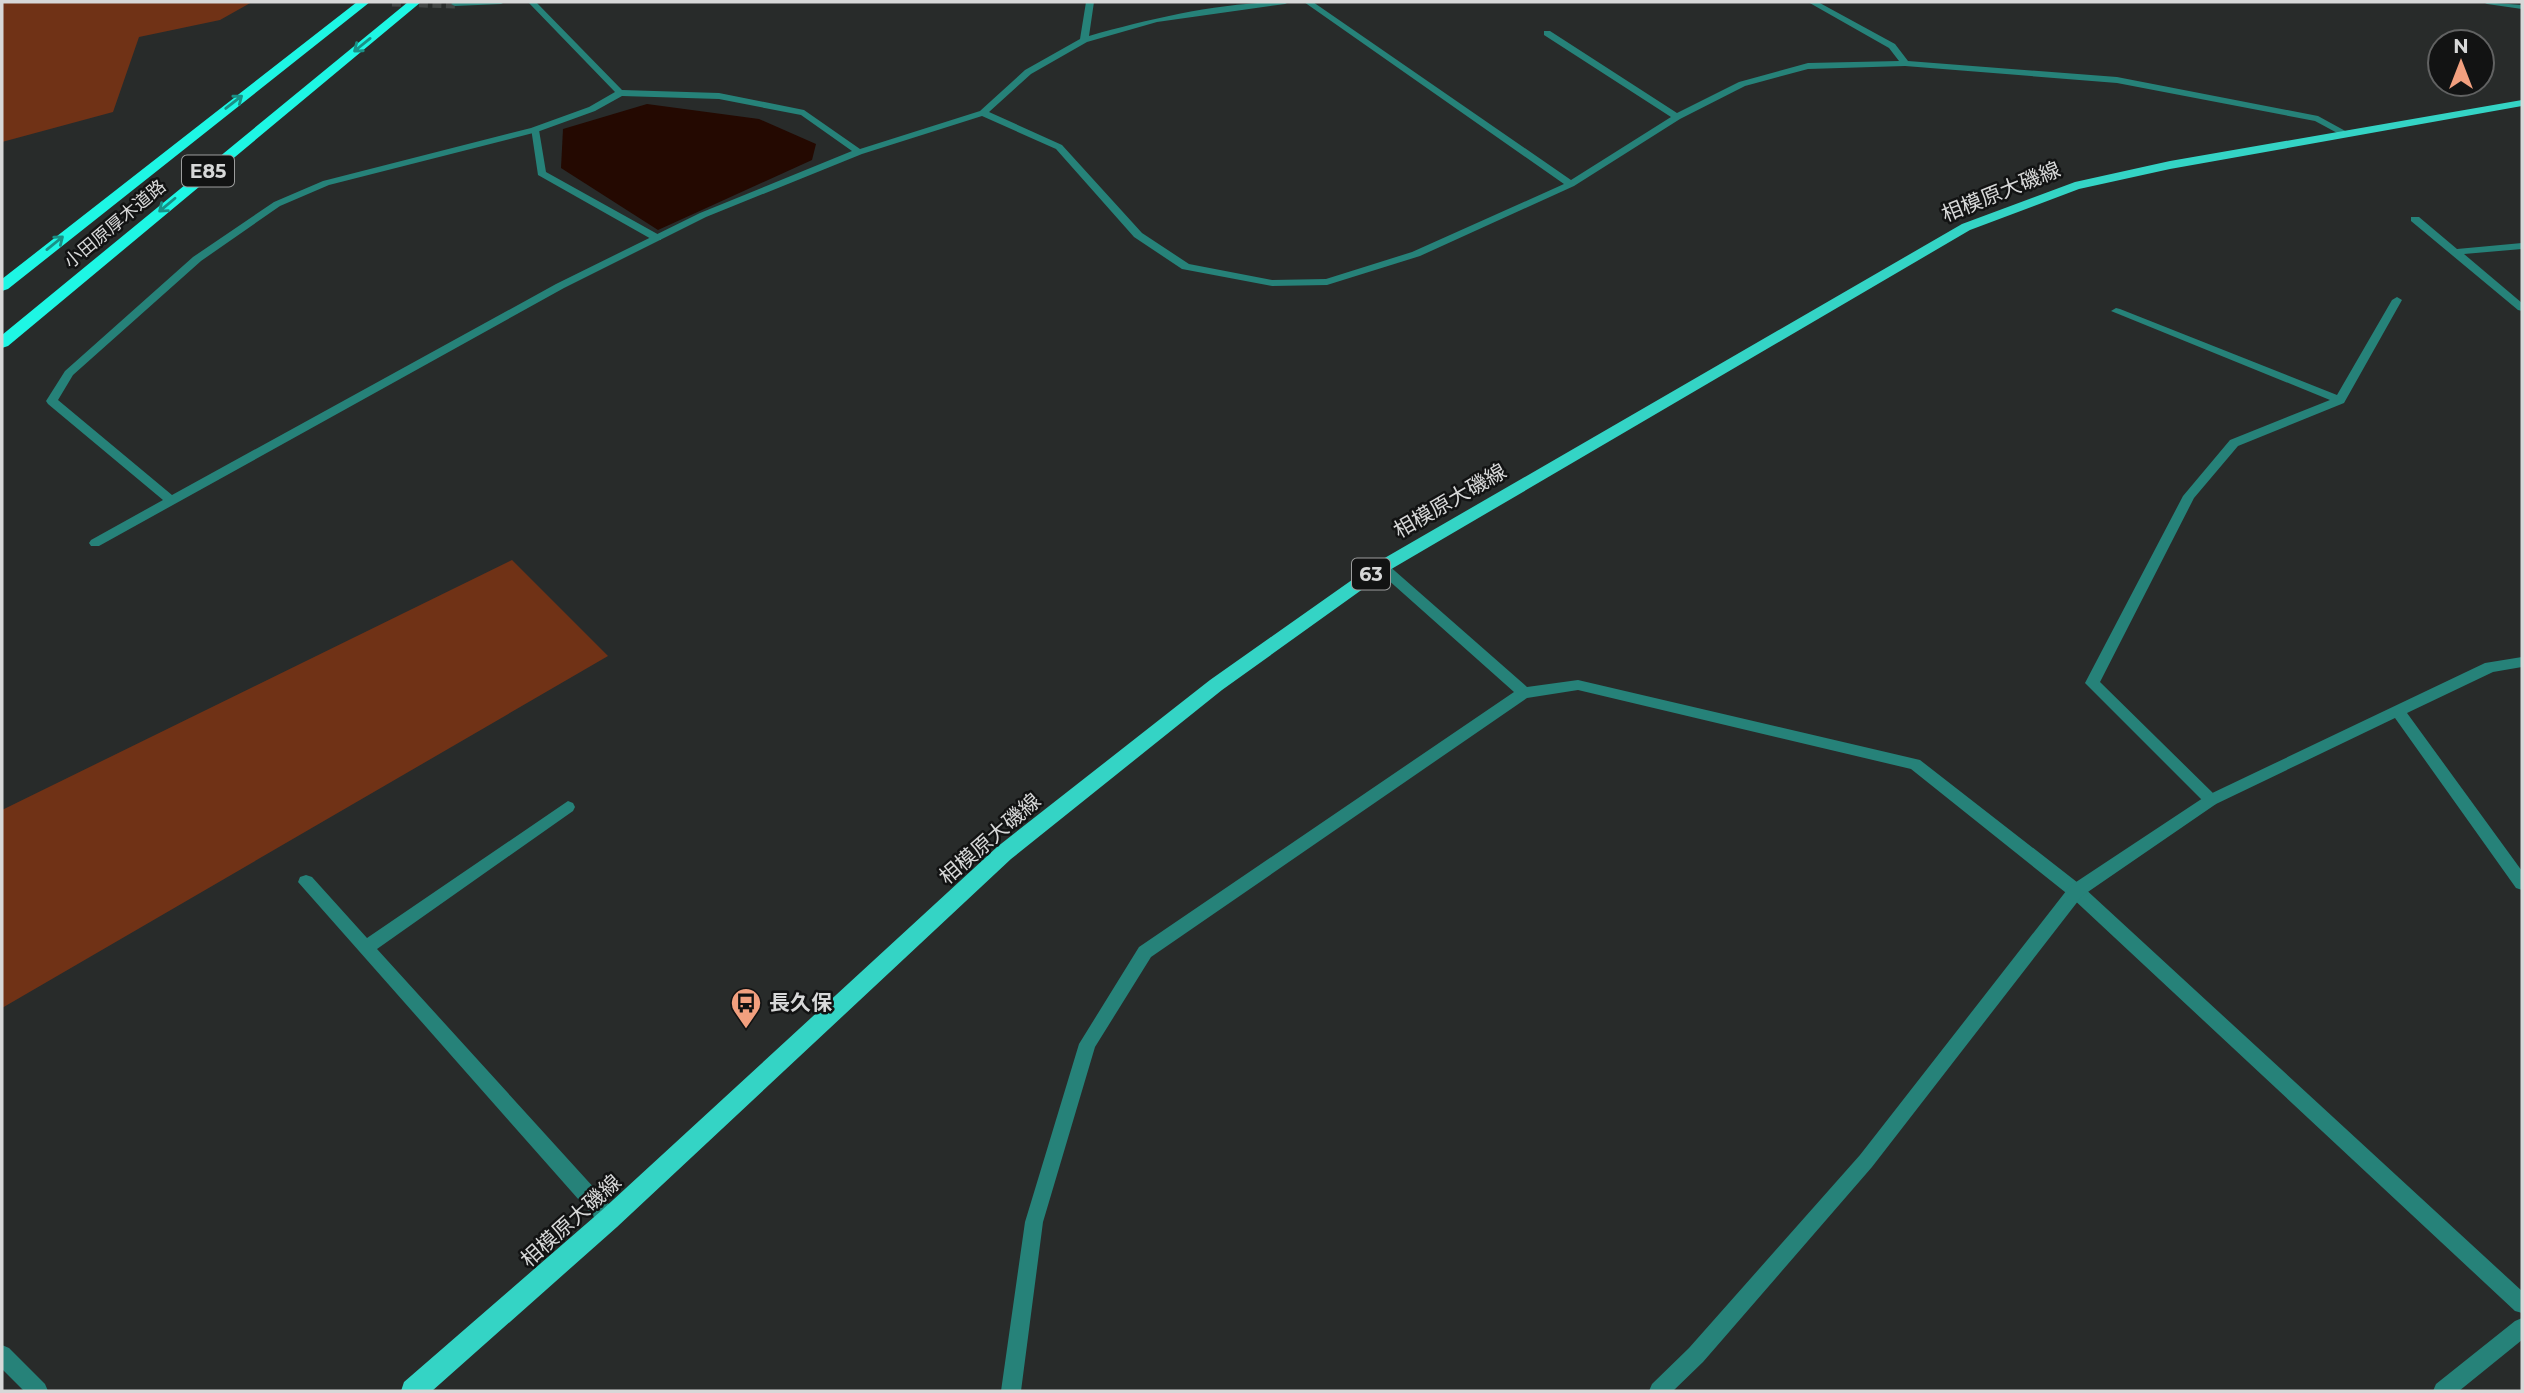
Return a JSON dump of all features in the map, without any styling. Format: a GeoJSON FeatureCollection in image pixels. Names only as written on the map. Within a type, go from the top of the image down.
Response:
{"type":"FeatureCollection","features":[{"type":"Feature","properties":{"kind":"highway","name":"小田原厚木道路"},"geometry":{"type":"LineString","coordinates":[[2,286],[364,2]]}},
{"type":"Feature","properties":{"kind":"highway","name":"小田原厚木道路"},"geometry":{"type":"LineString","coordinates":[[2,343],[415,2]]}},
{"type":"Feature","properties":{"kind":"main road","name":"相模原大磯線"},"geometry":{"type":"LineString","coordinates":[[412,1391],[608,1219],[1004,853],[1216,685],[1381,567],[1966,227],[2075,186],[2344,133],[2522,103]]}},
{"type":"Feature","properties":{"kind":"street"},"geometry":{"type":"LineString","coordinates":[[455,4],[501,2]]}},
{"type":"Feature","properties":{"kind":"street"},"geometry":{"type":"LineString","coordinates":[[532,2],[620,93]]}},
{"type":"Feature","properties":{"kind":"street"},"geometry":{"type":"LineString","coordinates":[[1084,40],[1090,2]]}},
{"type":"Feature","properties":{"kind":"street"},"geometry":{"type":"LineString","coordinates":[[94,543],[169,499],[560,286],[703,215],[859,152],[983,113],[1028,72],[1084,40],[1156,20],[1285,2]]}},
{"type":"Feature","properties":{"kind":"street"},"geometry":{"type":"LineString","coordinates":[[1308,2],[1570,184]]}},
{"type":"Feature","properties":{"kind":"street"},"geometry":{"type":"LineString","coordinates":[[1812,2],[1892,46],[1905,63]]}},
{"type":"Feature","properties":{"kind":"street"},"geometry":{"type":"LineString","coordinates":[[2487,2],[2522,7]]}},
{"type":"Feature","properties":{"kind":"street"},"geometry":{"type":"LineString","coordinates":[[1547,33],[1677,117]]}},
{"type":"Feature","properties":{"kind":"street"},"geometry":{"type":"LineString","coordinates":[[983,113],[1059,147],[1138,235],[1186,267],[1272,283],[1327,282],[1416,254],[1570,184],[1677,117],[1742,84],[1808,66],[1905,63],[2117,80],[2318,120],[2344,133]]}},
{"type":"Feature","properties":{"kind":"street"},"geometry":{"type":"LineString","coordinates":[[169,499],[52,401],[69,373],[197,259],[277,204],[326,183],[534,130],[592,109],[620,93],[719,96],[804,113],[859,152]]}},
{"type":"Feature","properties":{"kind":"street"},"geometry":{"type":"LineString","coordinates":[[534,130],[541,173],[657,238]]}},
{"type":"Feature","properties":{"kind":"street"},"geometry":{"type":"LineString","coordinates":[[2416,219],[2522,308]]}},
{"type":"Feature","properties":{"kind":"street"},"geometry":{"type":"LineString","coordinates":[[2455,252],[2522,246]]}},
{"type":"Feature","properties":{"kind":"street"},"geometry":{"type":"LineString","coordinates":[[2211,800],[2092,682],[2189,496],[2234,443],[2340,400],[2397,300]]}},
{"type":"Feature","properties":{"kind":"street"},"geometry":{"type":"LineString","coordinates":[[2116,311],[2340,400]]}},
{"type":"Feature","properties":{"kind":"street"},"geometry":{"type":"LineString","coordinates":[[1381,567],[1524,693]]}},
{"type":"Feature","properties":{"kind":"street"},"geometry":{"type":"LineString","coordinates":[[1659,1391],[1696,1355],[1866,1161],[2076,891],[2211,800],[2490,667],[2522,662]]}},
{"type":"Feature","properties":{"kind":"street"},"geometry":{"type":"LineString","coordinates":[[1011,1391],[1034,1222],[1083,1057],[1087,1044],[1145,952],[1524,693],[1578,685],[1915,764],[2076,891],[2522,1304]]}},
{"type":"Feature","properties":{"kind":"street"},"geometry":{"type":"LineString","coordinates":[[2397,710],[2522,883]]}},
{"type":"Feature","properties":{"kind":"street"},"geometry":{"type":"LineString","coordinates":[[365,948],[568,807]]}},
{"type":"Feature","properties":{"kind":"street"},"geometry":{"type":"LineString","coordinates":[[306,882],[608,1219]]}},
{"type":"Feature","properties":{"kind":"street"},"geometry":{"type":"LineString","coordinates":[[2443,1391],[2522,1328]]}},
{"type":"Feature","properties":{"kind":"street"},"geometry":{"type":"LineString","coordinates":[[2,1355],[38,1391]]}},
{"type":"Feature","properties":{"kind":"shaded area"},"geometry":{"type":"Polygon","coordinates":[[[2,2],[252,2],[220,20],[139,37],[113,112],[2,142],[2,2]]]}},
{"type":"Feature","properties":{"kind":"shaded area"},"geometry":{"type":"Polygon","coordinates":[[[647,104],[759,119],[816,144],[812,160],[658,230],[561,168],[563,129],[647,104]]]}},
{"type":"Feature","properties":{"kind":"shaded area"},"geometry":{"type":"Polygon","coordinates":[[[512,560],[608,656],[2,1008],[2,810],[512,560]]]}},
{"type":"Feature","properties":{"kind":"tunnel"},"geometry":{"type":"LineString","coordinates":[[392,2],[455,4]]}},
{"type":"Feature","properties":{"kind":"place","name":"長久保"},"geometry":{"type":"Point","coordinates":[746,1030]}}]}
